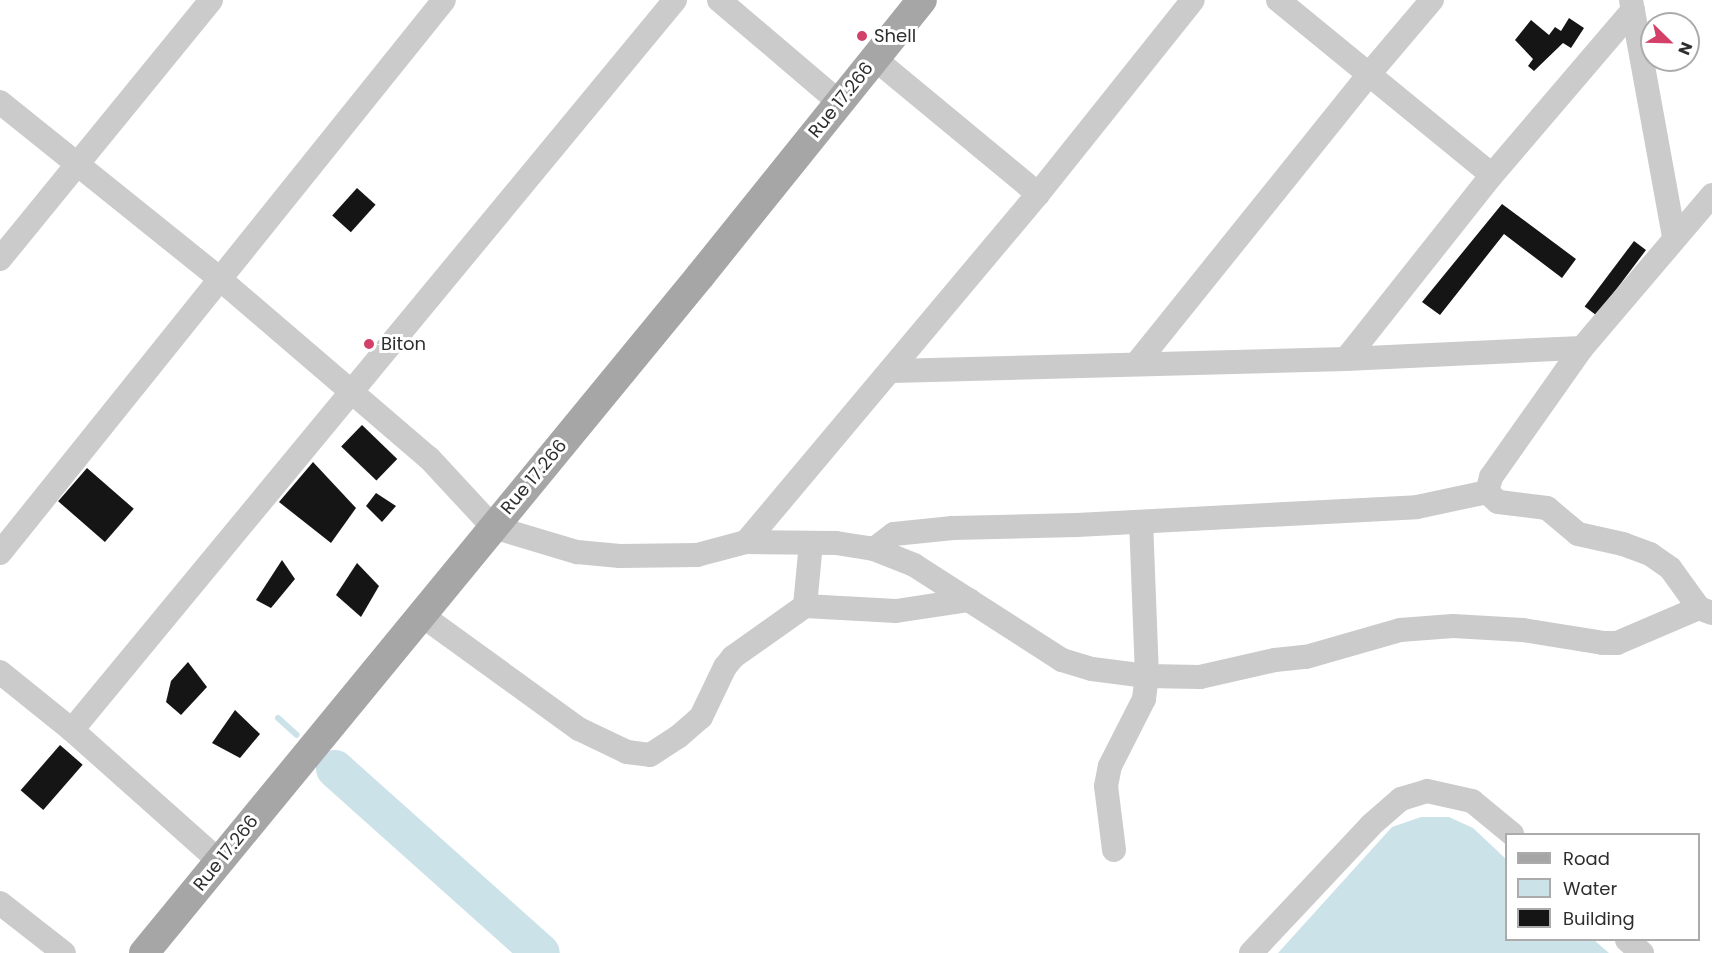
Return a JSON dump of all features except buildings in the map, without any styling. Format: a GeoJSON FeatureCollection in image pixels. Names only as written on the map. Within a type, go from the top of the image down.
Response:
{"type":"FeatureCollection","features":[{"type":"Feature","properties":{"kind":"main road","name":"Rue 17.266"},"geometry":{"type":"LineString","coordinates":[[144,953],[420,614],[700,276],[922,0]]}},
{"type":"Feature","properties":{"kind":"street"},"geometry":{"type":"LineString","coordinates":[[0,259],[211,0]]}},
{"type":"Feature","properties":{"kind":"street"},"geometry":{"type":"LineString","coordinates":[[0,553],[444,0]]}},
{"type":"Feature","properties":{"kind":"street"},"geometry":{"type":"LineString","coordinates":[[72,730],[675,0]]}},
{"type":"Feature","properties":{"kind":"street"},"geometry":{"type":"LineString","coordinates":[[719,0],[839,102]]}},
{"type":"Feature","properties":{"kind":"street"},"geometry":{"type":"LineString","coordinates":[[746,542],[892,371],[1038,194],[1193,0]]}},
{"type":"Feature","properties":{"kind":"street"},"geometry":{"type":"LineString","coordinates":[[1278,0],[1492,175]]}},
{"type":"Feature","properties":{"kind":"street"},"geometry":{"type":"LineString","coordinates":[[1137,363],[1370,73],[1432,0]]}},
{"type":"Feature","properties":{"kind":"street"},"geometry":{"type":"LineString","coordinates":[[1346,359],[1492,175],[1632,5]]}},
{"type":"Feature","properties":{"kind":"street"},"geometry":{"type":"LineString","coordinates":[[1632,5],[1674,237]]}},
{"type":"Feature","properties":{"kind":"street"},"geometry":{"type":"LineString","coordinates":[[875,58],[1038,194]]}},
{"type":"Feature","properties":{"kind":"street"},"geometry":{"type":"LineString","coordinates":[[0,102],[221,280],[429,458],[493,527],[556,547],[620,556],[697,555],[746,542],[836,543],[874,549],[914,565],[1062,660],[1092,669],[1147,676],[1200,677],[1275,660],[1306,657],[1400,630],[1453,626],[1523,630],[1603,643],[1617,643],[1706,611],[1670,568],[1650,554],[1623,543],[1578,534],[1547,508],[1498,502],[1487,492]]}},
{"type":"Feature","properties":{"kind":"street"},"geometry":{"type":"LineString","coordinates":[[1487,492],[1491,477],[1582,348],[1712,195]]}},
{"type":"Feature","properties":{"kind":"street"},"geometry":{"type":"LineString","coordinates":[[892,371],[1346,359],[1582,348]]}},
{"type":"Feature","properties":{"kind":"street"},"geometry":{"type":"LineString","coordinates":[[874,549],[894,534],[953,528],[1141,522],[1417,507],[1487,492]]}},
{"type":"Feature","properties":{"kind":"street"},"geometry":{"type":"LineString","coordinates":[[1114,850],[1106,786],[1110,766],[1144,699],[1147,676],[1141,522]]}},
{"type":"Feature","properties":{"kind":"street"},"geometry":{"type":"LineString","coordinates":[[805,606],[811,543]]}},
{"type":"Feature","properties":{"kind":"street"},"geometry":{"type":"LineString","coordinates":[[420,614],[579,729],[641,756],[659,751],[692,726],[701,717],[725,667],[733,657],[805,606],[896,611],[969,600]]}},
{"type":"Feature","properties":{"kind":"street"},"geometry":{"type":"LineString","coordinates":[[0,672],[72,730],[219,861]]}},
{"type":"Feature","properties":{"kind":"street"},"geometry":{"type":"LineString","coordinates":[[1251,953],[1371,825],[1401,799],[1427,791],[1463,798],[1489,814],[1511,833]]}},
{"type":"Feature","properties":{"kind":"street"},"geometry":{"type":"LineString","coordinates":[[0,903],[64,953]]}},
{"type":"Feature","properties":{"kind":"street"},"geometry":{"type":"LineString","coordinates":[[1629,941],[1642,953]]}},
{"type":"Feature","properties":{"kind":"water"},"geometry":{"type":"Polygon","coordinates":[[[1421,817],[1449,817],[1473,828],[1505,858],[1505,941],[1595,941],[1609,953],[1278,953],[1392,827],[1421,817]]]}},
{"type":"Feature","properties":{"kind":"waterway"},"geometry":{"type":"LineString","coordinates":[[278,718],[297,735]]}},
{"type":"Feature","properties":{"kind":"waterway"},"geometry":{"type":"LineString","coordinates":[[335,769],[541,953]]}},
{"type":"Feature","properties":{"kind":"place","name":"Shell"},"geometry":{"type":"Point","coordinates":[862,36]}},
{"type":"Feature","properties":{"kind":"place","name":"Biton"},"geometry":{"type":"Point","coordinates":[369,344]}}]}
